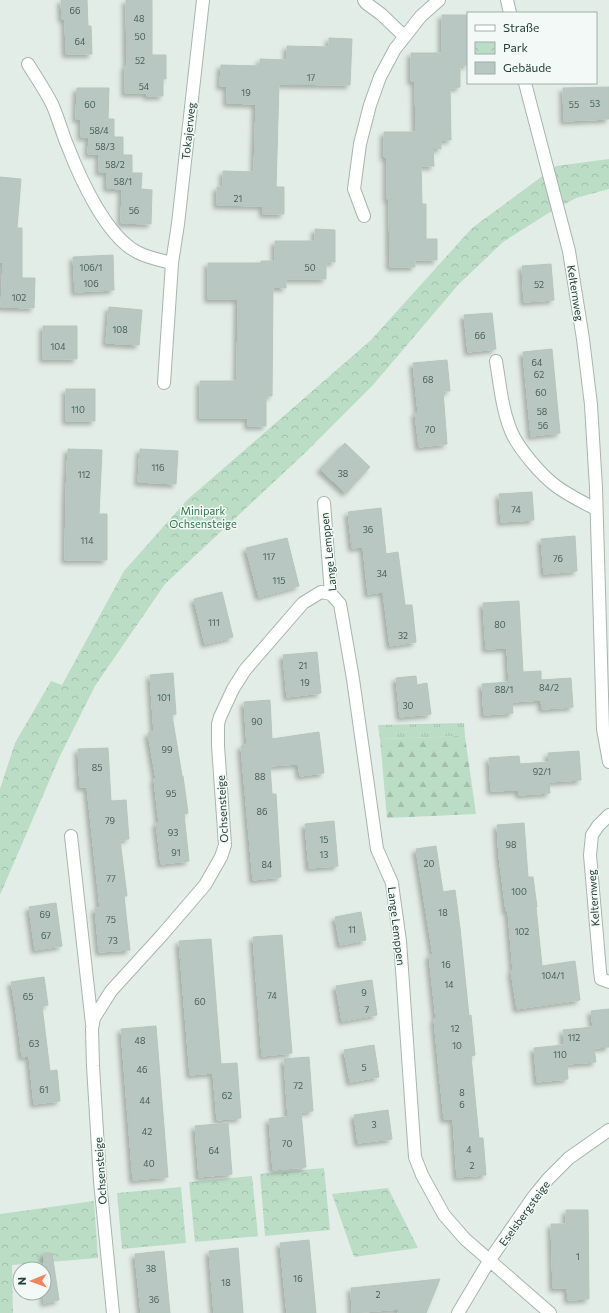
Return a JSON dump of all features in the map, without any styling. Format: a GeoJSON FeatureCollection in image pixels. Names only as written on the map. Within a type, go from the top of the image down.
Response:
{"type":"FeatureCollection","features":[{"type":"Feature","properties":{"kind":"street","name":"Tokajerweg"},"geometry":{"type":"LineString","coordinates":[[164,383],[172,263],[178,224],[203,0]]}},
{"type":"Feature","properties":{"kind":"street"},"geometry":{"type":"LineString","coordinates":[[364,0],[404,36]]}},
{"type":"Feature","properties":{"kind":"street"},"geometry":{"type":"LineString","coordinates":[[364,216],[354,189],[360,144],[370,105],[380,77],[395,49],[421,16],[439,0]]}},
{"type":"Feature","properties":{"kind":"street"},"geometry":{"type":"LineString","coordinates":[[507,0],[510,12]]}},
{"type":"Feature","properties":{"kind":"street"},"geometry":{"type":"LineString","coordinates":[[28,64],[52,104],[68,147],[88,193],[107,223],[120,239],[131,249],[150,258],[172,263]]}},
{"type":"Feature","properties":{"kind":"street","name":"Kelternweg"},"geometry":{"type":"LineString","coordinates":[[525,84],[569,251],[583,339],[590,399],[596,509],[603,729],[609,762]]}},
{"type":"Feature","properties":{"kind":"street"},"geometry":{"type":"LineString","coordinates":[[496,362],[505,411],[511,431],[522,451],[554,485],[596,509]]}},
{"type":"Feature","properties":{"kind":"street","name":"Lange Lemppen"},"geometry":{"type":"LineString","coordinates":[[324,503],[330,594],[340,604],[353,679],[377,850],[392,883],[400,941],[416,1157],[422,1176],[444,1215],[465,1239],[550,1313]]}},
{"type":"Feature","properties":{"kind":"street","name":"Ochsensteige"},"geometry":{"type":"LineString","coordinates":[[92,1029],[94,1018],[111,991],[162,936],[204,885],[221,857],[226,845],[218,755],[218,724],[233,688],[245,670],[303,603],[321,592],[330,594]]}},
{"type":"Feature","properties":{"kind":"street","name":"Kelternweg"},"geometry":{"type":"LineString","coordinates":[[609,815],[598,826],[592,835],[590,855],[601,979],[609,982]]}},
{"type":"Feature","properties":{"kind":"street","name":"Ochsensteige"},"geometry":{"type":"LineString","coordinates":[[71,836],[92,1029],[100,1181],[114,1313]]}},
{"type":"Feature","properties":{"kind":"street","name":"Eselsbergsteige"},"geometry":{"type":"LineString","coordinates":[[458,1313],[489,1261],[534,1196],[548,1179],[569,1158],[609,1130]]}},
{"type":"Feature","properties":{"kind":"green space","name":"Minipark Ochsensteige"},"geometry":{"type":"Polygon","coordinates":[[[609,159],[609,189],[576,198],[547,214],[503,242],[458,285],[373,385],[307,451],[165,584],[95,686],[60,756],[0,895],[0,789],[15,743],[51,681],[62,685],[124,571],[187,500],[371,340],[472,228],[556,166],[609,159]]]}},
{"type":"Feature","properties":{"kind":"green space"},"geometry":{"type":"Polygon","coordinates":[[[464,723],[465,736],[380,739],[378,725],[464,723]]]}},
{"type":"Feature","properties":{"kind":"green space"},"geometry":{"type":"Polygon","coordinates":[[[465,736],[476,814],[387,818],[380,739],[465,736]]]}},
{"type":"Feature","properties":{"kind":"green space"},"geometry":{"type":"Polygon","coordinates":[[[324,1168],[330,1230],[265,1236],[260,1174],[324,1168]]]}},
{"type":"Feature","properties":{"kind":"green space"},"geometry":{"type":"Polygon","coordinates":[[[252,1176],[258,1236],[195,1242],[189,1182],[252,1176]]]}},
{"type":"Feature","properties":{"kind":"green space"},"geometry":{"type":"Polygon","coordinates":[[[181,1187],[186,1243],[122,1249],[117,1193],[181,1187]]]}},
{"type":"Feature","properties":{"kind":"green space"},"geometry":{"type":"Polygon","coordinates":[[[388,1188],[418,1248],[354,1257],[332,1194],[388,1188]]]}},
{"type":"Feature","properties":{"kind":"green space"},"geometry":{"type":"Polygon","coordinates":[[[94,1201],[98,1258],[52,1262],[12,1261],[13,1313],[0,1313],[0,1214],[94,1201]]]}},
{"type":"Feature","properties":{"kind":"building"},"geometry":{"type":"Polygon","coordinates":[[[61,0],[87,0],[88,26],[91,26],[92,54],[66,54],[65,19],[62,19],[61,0]]]}},
{"type":"Feature","properties":{"kind":"building"},"geometry":{"type":"Polygon","coordinates":[[[126,0],[152,0],[152,55],[166,55],[166,79],[163,79],[163,96],[147,96],[147,93],[125,93],[125,66],[127,66],[126,0]]]}},
{"type":"Feature","properties":{"kind":"building"},"geometry":{"type":"Polygon","coordinates":[[[442,15],[467,15],[467,65],[460,65],[460,87],[450,88],[451,140],[441,140],[441,149],[433,148],[434,166],[421,166],[422,204],[426,204],[426,239],[437,239],[437,260],[415,260],[415,267],[390,267],[389,199],[387,199],[387,157],[384,157],[384,132],[416,132],[415,81],[411,81],[411,53],[442,53],[442,15]]]}},
{"type":"Feature","properties":{"kind":"building"},"geometry":{"type":"Polygon","coordinates":[[[329,38],[352,39],[350,85],[279,84],[276,187],[284,187],[284,214],[263,214],[263,206],[217,205],[217,187],[223,187],[223,171],[254,172],[256,104],[227,103],[227,86],[220,86],[221,65],[260,66],[260,59],[287,60],[287,46],[329,47],[329,38]]]}},
{"type":"Feature","properties":{"kind":"building"},"geometry":{"type":"Polygon","coordinates":[[[609,87],[609,119],[564,121],[563,88],[609,87]]]}},
{"type":"Feature","properties":{"kind":"building"},"geometry":{"type":"Polygon","coordinates":[[[77,88],[109,88],[108,119],[114,119],[114,137],[123,137],[123,155],[132,155],[132,173],[142,173],[141,189],[152,190],[151,224],[121,223],[122,189],[107,188],[107,172],[99,172],[99,154],[88,154],[89,137],[81,137],[81,119],[76,119],[77,88]]]}},
{"type":"Feature","properties":{"kind":"building"},"geometry":{"type":"Polygon","coordinates":[[[0,177],[21,179],[17,228],[22,228],[22,278],[35,278],[34,308],[1,307],[3,262],[0,262],[0,177]]]}},
{"type":"Feature","properties":{"kind":"building"},"geometry":{"type":"Polygon","coordinates":[[[315,229],[335,230],[335,262],[326,262],[326,279],[286,279],[286,288],[273,287],[272,396],[266,396],[266,426],[248,426],[248,418],[200,418],[200,381],[237,381],[238,299],[208,299],[208,263],[261,263],[261,261],[275,261],[275,241],[315,241],[315,229]]]}},
{"type":"Feature","properties":{"kind":"building"},"geometry":{"type":"Polygon","coordinates":[[[113,255],[114,290],[75,292],[73,257],[113,255]]]}},
{"type":"Feature","properties":{"kind":"building"},"geometry":{"type":"Polygon","coordinates":[[[551,264],[554,300],[524,302],[522,266],[551,264]]]}},
{"type":"Feature","properties":{"kind":"building"},"geometry":{"type":"Polygon","coordinates":[[[109,307],[142,310],[139,345],[106,343],[109,307]]]}},
{"type":"Feature","properties":{"kind":"building"},"geometry":{"type":"Polygon","coordinates":[[[492,313],[496,349],[468,352],[464,315],[492,313]]]}},
{"type":"Feature","properties":{"kind":"building"},"geometry":{"type":"Polygon","coordinates":[[[43,326],[77,326],[77,359],[43,359],[43,326]]]}},
{"type":"Feature","properties":{"kind":"building"},"geometry":{"type":"Polygon","coordinates":[[[552,349],[560,433],[531,436],[523,352],[552,349]]]}},
{"type":"Feature","properties":{"kind":"building"},"geometry":{"type":"Polygon","coordinates":[[[447,360],[450,391],[443,391],[447,444],[419,447],[415,413],[418,412],[413,363],[447,360]]]}},
{"type":"Feature","properties":{"kind":"building"},"geometry":{"type":"Polygon","coordinates":[[[66,389],[95,389],[95,421],[66,421],[66,389]]]}},
{"type":"Feature","properties":{"kind":"building"},"geometry":{"type":"Polygon","coordinates":[[[345,443],[370,467],[346,493],[320,469],[345,443]]]}},
{"type":"Feature","properties":{"kind":"building"},"geometry":{"type":"Polygon","coordinates":[[[68,449],[102,450],[99,514],[107,514],[107,560],[65,560],[68,449]]]}},
{"type":"Feature","properties":{"kind":"building"},"geometry":{"type":"Polygon","coordinates":[[[140,449],[178,451],[176,484],[138,482],[140,449]]]}},
{"type":"Feature","properties":{"kind":"building"},"geometry":{"type":"Polygon","coordinates":[[[532,492],[534,520],[501,522],[499,494],[532,492]]]}},
{"type":"Feature","properties":{"kind":"building"},"geometry":{"type":"Polygon","coordinates":[[[381,508],[386,554],[398,552],[405,605],[412,605],[416,642],[390,646],[383,592],[368,594],[363,547],[352,548],[348,512],[381,508]]]}},
{"type":"Feature","properties":{"kind":"building"},"geometry":{"type":"Polygon","coordinates":[[[575,536],[577,571],[544,574],[541,539],[575,536]]]}},
{"type":"Feature","properties":{"kind":"building"},"geometry":{"type":"Polygon","coordinates":[[[287,538],[299,586],[259,597],[246,548],[287,538]]]}},
{"type":"Feature","properties":{"kind":"building"},"geometry":{"type":"Polygon","coordinates":[[[222,592],[233,637],[205,644],[194,599],[222,592]]]}},
{"type":"Feature","properties":{"kind":"building"},"geometry":{"type":"Polygon","coordinates":[[[519,601],[523,672],[541,671],[541,680],[571,678],[573,707],[542,709],[541,700],[512,702],[513,713],[484,715],[482,684],[509,682],[507,648],[486,649],[483,603],[519,601]]]}},
{"type":"Feature","properties":{"kind":"building"},"geometry":{"type":"Polygon","coordinates":[[[317,652],[321,693],[287,697],[283,655],[317,652]]]}},
{"type":"Feature","properties":{"kind":"building"},"geometry":{"type":"Polygon","coordinates":[[[173,673],[176,714],[172,715],[188,813],[184,814],[189,861],[161,864],[156,823],[159,823],[154,779],[156,779],[148,733],[154,732],[150,675],[173,673]]]}},
{"type":"Feature","properties":{"kind":"building"},"geometry":{"type":"Polygon","coordinates":[[[416,676],[417,685],[427,683],[431,714],[400,717],[396,678],[416,676]]]}},
{"type":"Feature","properties":{"kind":"building"},"geometry":{"type":"Polygon","coordinates":[[[270,700],[272,739],[319,732],[324,773],[300,776],[298,764],[270,766],[272,794],[276,794],[281,877],[253,880],[241,746],[247,745],[244,702],[270,700]]]}},
{"type":"Feature","properties":{"kind":"building"},"geometry":{"type":"Polygon","coordinates":[[[108,748],[111,801],[126,800],[129,839],[120,840],[127,896],[124,896],[130,950],[99,952],[95,908],[100,908],[87,787],[80,787],[78,749],[108,748]]]}},
{"type":"Feature","properties":{"kind":"building"},"geometry":{"type":"Polygon","coordinates":[[[579,751],[581,780],[549,782],[550,793],[519,795],[519,790],[491,791],[489,758],[519,756],[520,764],[549,762],[548,753],[579,751]]]}},
{"type":"Feature","properties":{"kind":"building"},"geometry":{"type":"Polygon","coordinates":[[[334,821],[338,866],[309,868],[305,824],[334,821]]]}},
{"type":"Feature","properties":{"kind":"building"},"geometry":{"type":"Polygon","coordinates":[[[524,823],[528,877],[533,877],[542,966],[575,961],[580,1000],[517,1009],[511,971],[513,970],[508,911],[506,911],[499,856],[497,825],[524,823]]]}},
{"type":"Feature","properties":{"kind":"building"},"geometry":{"type":"Polygon","coordinates":[[[436,846],[443,892],[455,890],[469,1016],[471,1015],[475,1055],[471,1056],[479,1138],[483,1138],[486,1175],[457,1177],[453,1119],[444,1119],[429,955],[433,955],[416,849],[436,846]]]}},
{"type":"Feature","properties":{"kind":"building"},"geometry":{"type":"Polygon","coordinates":[[[56,903],[62,946],[35,950],[29,907],[56,903]]]}},
{"type":"Feature","properties":{"kind":"building"},"geometry":{"type":"Polygon","coordinates":[[[361,912],[366,940],[340,945],[335,917],[361,912]]]}},
{"type":"Feature","properties":{"kind":"building"},"geometry":{"type":"Polygon","coordinates":[[[282,935],[292,1053],[262,1056],[253,937],[282,935]]]}},
{"type":"Feature","properties":{"kind":"building"},"geometry":{"type":"Polygon","coordinates":[[[211,939],[221,1064],[237,1063],[241,1118],[217,1120],[213,1073],[190,1075],[179,941],[211,939]]]}},
{"type":"Feature","properties":{"kind":"building"},"geometry":{"type":"Polygon","coordinates":[[[44,977],[48,1005],[42,1006],[50,1071],[57,1070],[60,1101],[34,1104],[29,1056],[22,1057],[11,982],[44,977]]]}},
{"type":"Feature","properties":{"kind":"building"},"geometry":{"type":"Polygon","coordinates":[[[372,980],[377,1015],[342,1021],[336,986],[372,980]]]}},
{"type":"Feature","properties":{"kind":"building"},"geometry":{"type":"Polygon","coordinates":[[[609,1009],[609,1047],[594,1048],[596,1062],[567,1064],[568,1079],[537,1082],[534,1048],[564,1045],[563,1030],[593,1027],[591,1011],[609,1009]]]}},
{"type":"Feature","properties":{"kind":"building"},"geometry":{"type":"Polygon","coordinates":[[[156,1026],[168,1177],[133,1180],[121,1029],[156,1026]]]}},
{"type":"Feature","properties":{"kind":"building"},"geometry":{"type":"Polygon","coordinates":[[[374,1045],[379,1077],[350,1082],[344,1050],[374,1045]]]}},
{"type":"Feature","properties":{"kind":"building"},"geometry":{"type":"Polygon","coordinates":[[[309,1057],[313,1111],[301,1112],[306,1167],[273,1170],[269,1119],[288,1117],[284,1059],[309,1057]]]}},
{"type":"Feature","properties":{"kind":"building"},"geometry":{"type":"Polygon","coordinates":[[[388,1110],[392,1139],[358,1143],[354,1115],[388,1110]]]}},
{"type":"Feature","properties":{"kind":"building"},"geometry":{"type":"Polygon","coordinates":[[[228,1123],[232,1174],[199,1177],[195,1126],[228,1123]]]}},
{"type":"Feature","properties":{"kind":"building"},"geometry":{"type":"Polygon","coordinates":[[[566,1210],[588,1210],[589,1299],[568,1300],[567,1288],[553,1288],[551,1224],[566,1224],[566,1210]]]}},
{"type":"Feature","properties":{"kind":"building"},"geometry":{"type":"Polygon","coordinates":[[[309,1240],[316,1313],[287,1313],[280,1243],[309,1240]]]}},
{"type":"Feature","properties":{"kind":"building"},"geometry":{"type":"Polygon","coordinates":[[[238,1248],[243,1313],[214,1313],[209,1251],[238,1248]]]}},
{"type":"Feature","properties":{"kind":"building"},"geometry":{"type":"Polygon","coordinates":[[[164,1251],[170,1313],[141,1313],[135,1254],[164,1251]]]}},
{"type":"Feature","properties":{"kind":"building"},"geometry":{"type":"Polygon","coordinates":[[[44,1253],[52,1253],[59,1300],[44,1303],[44,1301],[52,1301],[52,1261],[44,1261],[44,1253]]]}},
{"type":"Feature","properties":{"kind":"building"},"geometry":{"type":"Polygon","coordinates":[[[440,1279],[426,1313],[398,1313],[400,1309],[352,1313],[351,1288],[440,1279]]]}}]}
